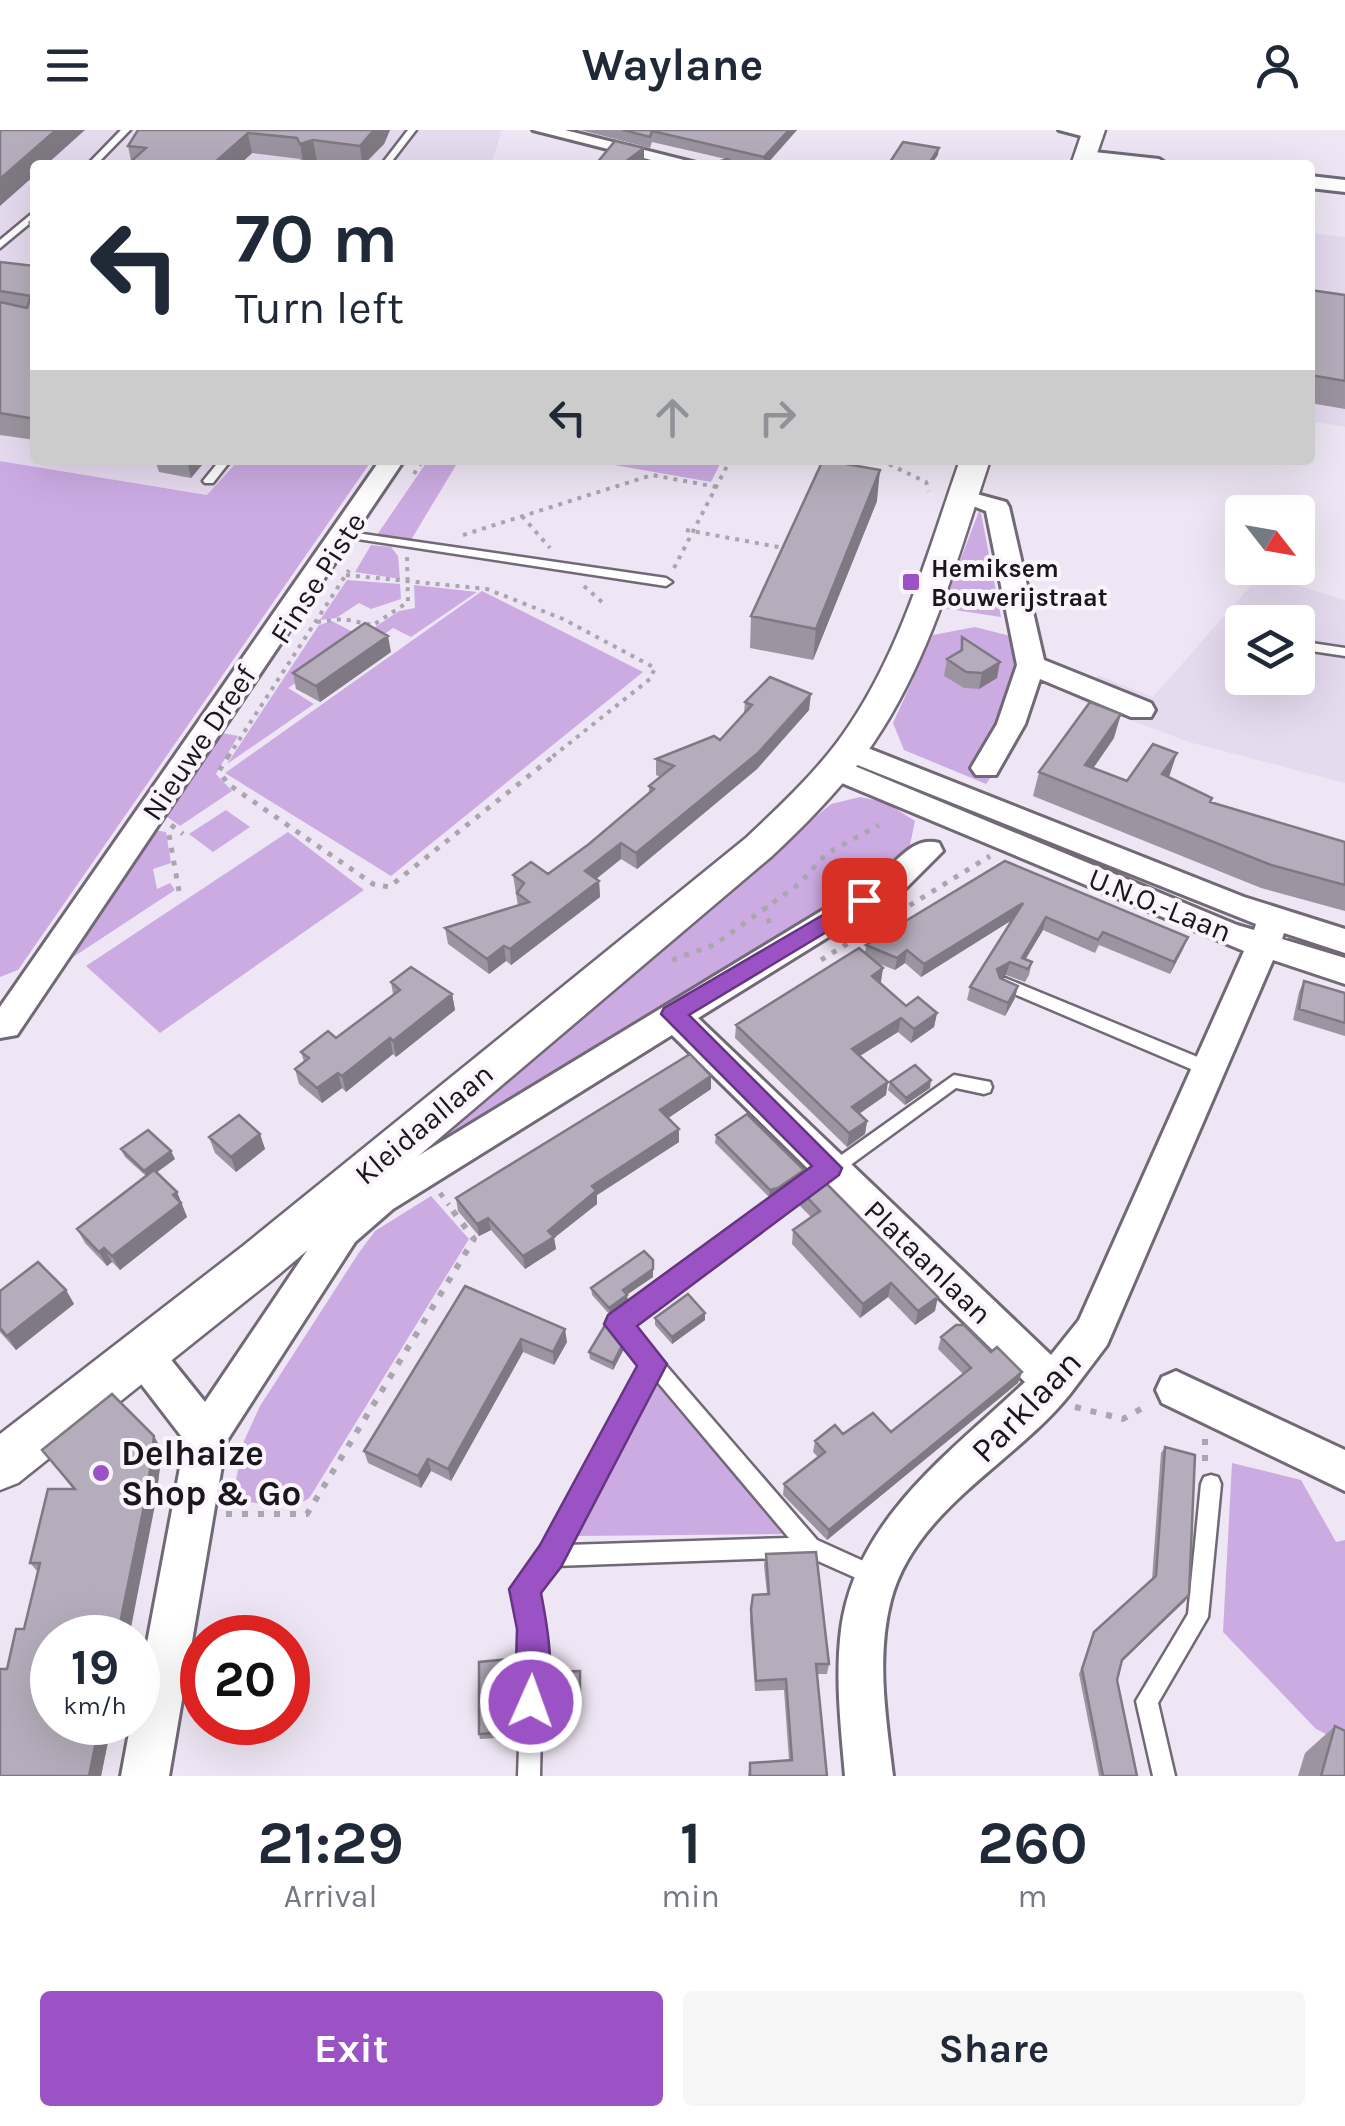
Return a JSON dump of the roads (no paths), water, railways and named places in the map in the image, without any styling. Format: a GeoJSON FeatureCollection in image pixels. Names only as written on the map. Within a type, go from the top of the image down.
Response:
{"type":"FeatureCollection","features":[{"type":"Feature","properties":{"kind":"street"},"geometry":{"type":"LineString","coordinates":[[547,130],[673,160]]}},
{"type":"Feature","properties":{"kind":"street"},"geometry":{"type":"LineString","coordinates":[[1068,130],[1094,132],[1084,160]]}},
{"type":"Feature","properties":{"kind":"street"},"geometry":{"type":"LineString","coordinates":[[598,160],[612,146]]}},
{"type":"Feature","properties":{"kind":"street"},"geometry":{"type":"LineString","coordinates":[[1315,183],[1345,186]]}},
{"type":"Feature","properties":{"kind":"street","name":"Kleidaallaan"},"geometry":{"type":"LineString","coordinates":[[0,1465],[142,1354],[759,847],[842,760],[885,693],[946,494],[971,465]]}},
{"type":"Feature","properties":{"kind":"street","name":"Nieuwe Dreef"},"geometry":{"type":"LineString","coordinates":[[5,1026],[402,468]]}},
{"type":"Feature","properties":{"kind":"street"},"geometry":{"type":"LineString","coordinates":[[946,494],[996,508],[1032,665],[1012,724],[986,768]]}},
{"type":"Feature","properties":{"kind":"street"},"geometry":{"type":"LineString","coordinates":[[1032,665],[1141,710]]}},
{"type":"Feature","properties":{"kind":"street","name":"U.N.O.-Laan"},"geometry":{"type":"LineString","coordinates":[[842,760],[1270,934],[1345,971]]}},
{"type":"Feature","properties":{"kind":"street"},"geometry":{"type":"LineString","coordinates":[[145,1776],[206,1436],[263,1343],[342,1230],[380,1198],[672,1014],[893,882],[928,852]]}},
{"type":"Feature","properties":{"kind":"street","name":"U.N.O.-Laan"},"geometry":{"type":"LineString","coordinates":[[1270,934],[1345,941]]}},
{"type":"Feature","properties":{"kind":"street","name":"Parklaan"},"geometry":{"type":"LineString","coordinates":[[869,1776],[861,1660],[876,1578],[920,1513],[1049,1388],[1093,1332],[1270,934]]}},
{"type":"Feature","properties":{"kind":"street","name":"Plataanlaan"},"geometry":{"type":"LineString","coordinates":[[672,1014],[1049,1388]]}},
{"type":"Feature","properties":{"kind":"street"},"geometry":{"type":"LineString","coordinates":[[142,1354],[206,1436]]}},
{"type":"Feature","properties":{"kind":"street"},"geometry":{"type":"LineString","coordinates":[[1193,1397],[1345,1471]]}},
{"type":"Feature","properties":{"kind":"lane"},"geometry":{"type":"LineString","coordinates":[[95,160],[126,130]]}},
{"type":"Feature","properties":{"kind":"lane"},"geometry":{"type":"LineString","coordinates":[[388,160],[412,130]]}},
{"type":"Feature","properties":{"kind":"lane"},"geometry":{"type":"LineString","coordinates":[[0,246],[30,219]]}},
{"type":"Feature","properties":{"kind":"lane"},"geometry":{"type":"LineString","coordinates":[[209,480],[222,465]]}},
{"type":"Feature","properties":{"kind":"lane"},"geometry":{"type":"LineString","coordinates":[[356,537],[666,582]]}},
{"type":"Feature","properties":{"kind":"lane"},"geometry":{"type":"LineString","coordinates":[[1315,648],[1345,652]]}},
{"type":"Feature","properties":{"kind":"lane"},"geometry":{"type":"LineString","coordinates":[[1005,984],[1211,1070]]}},
{"type":"Feature","properties":{"kind":"lane"},"geometry":{"type":"LineString","coordinates":[[876,1578],[810,1546],[618,1324],[954,1081],[984,1088]]}},
{"type":"Feature","properties":{"kind":"lane"},"geometry":{"type":"LineString","coordinates":[[529,1776],[533,1629],[524,1589],[550,1556],[654,1364]]}},
{"type":"Feature","properties":{"kind":"lane"},"geometry":{"type":"LineString","coordinates":[[1164,1776],[1147,1701],[1198,1617],[1211,1484]]}},
{"type":"Feature","properties":{"kind":"lane"},"geometry":{"type":"LineString","coordinates":[[550,1556],[810,1546]]}},
{"type":"Feature","properties":{"kind":"place","name":"Hemiksem Bouwerijstraat"},"geometry":{"type":"Point","coordinates":[911,582]}},
{"type":"Feature","properties":{"kind":"place","name":"Delhaize Shop & Go"},"geometry":{"type":"Point","coordinates":[101,1473]}}]}
